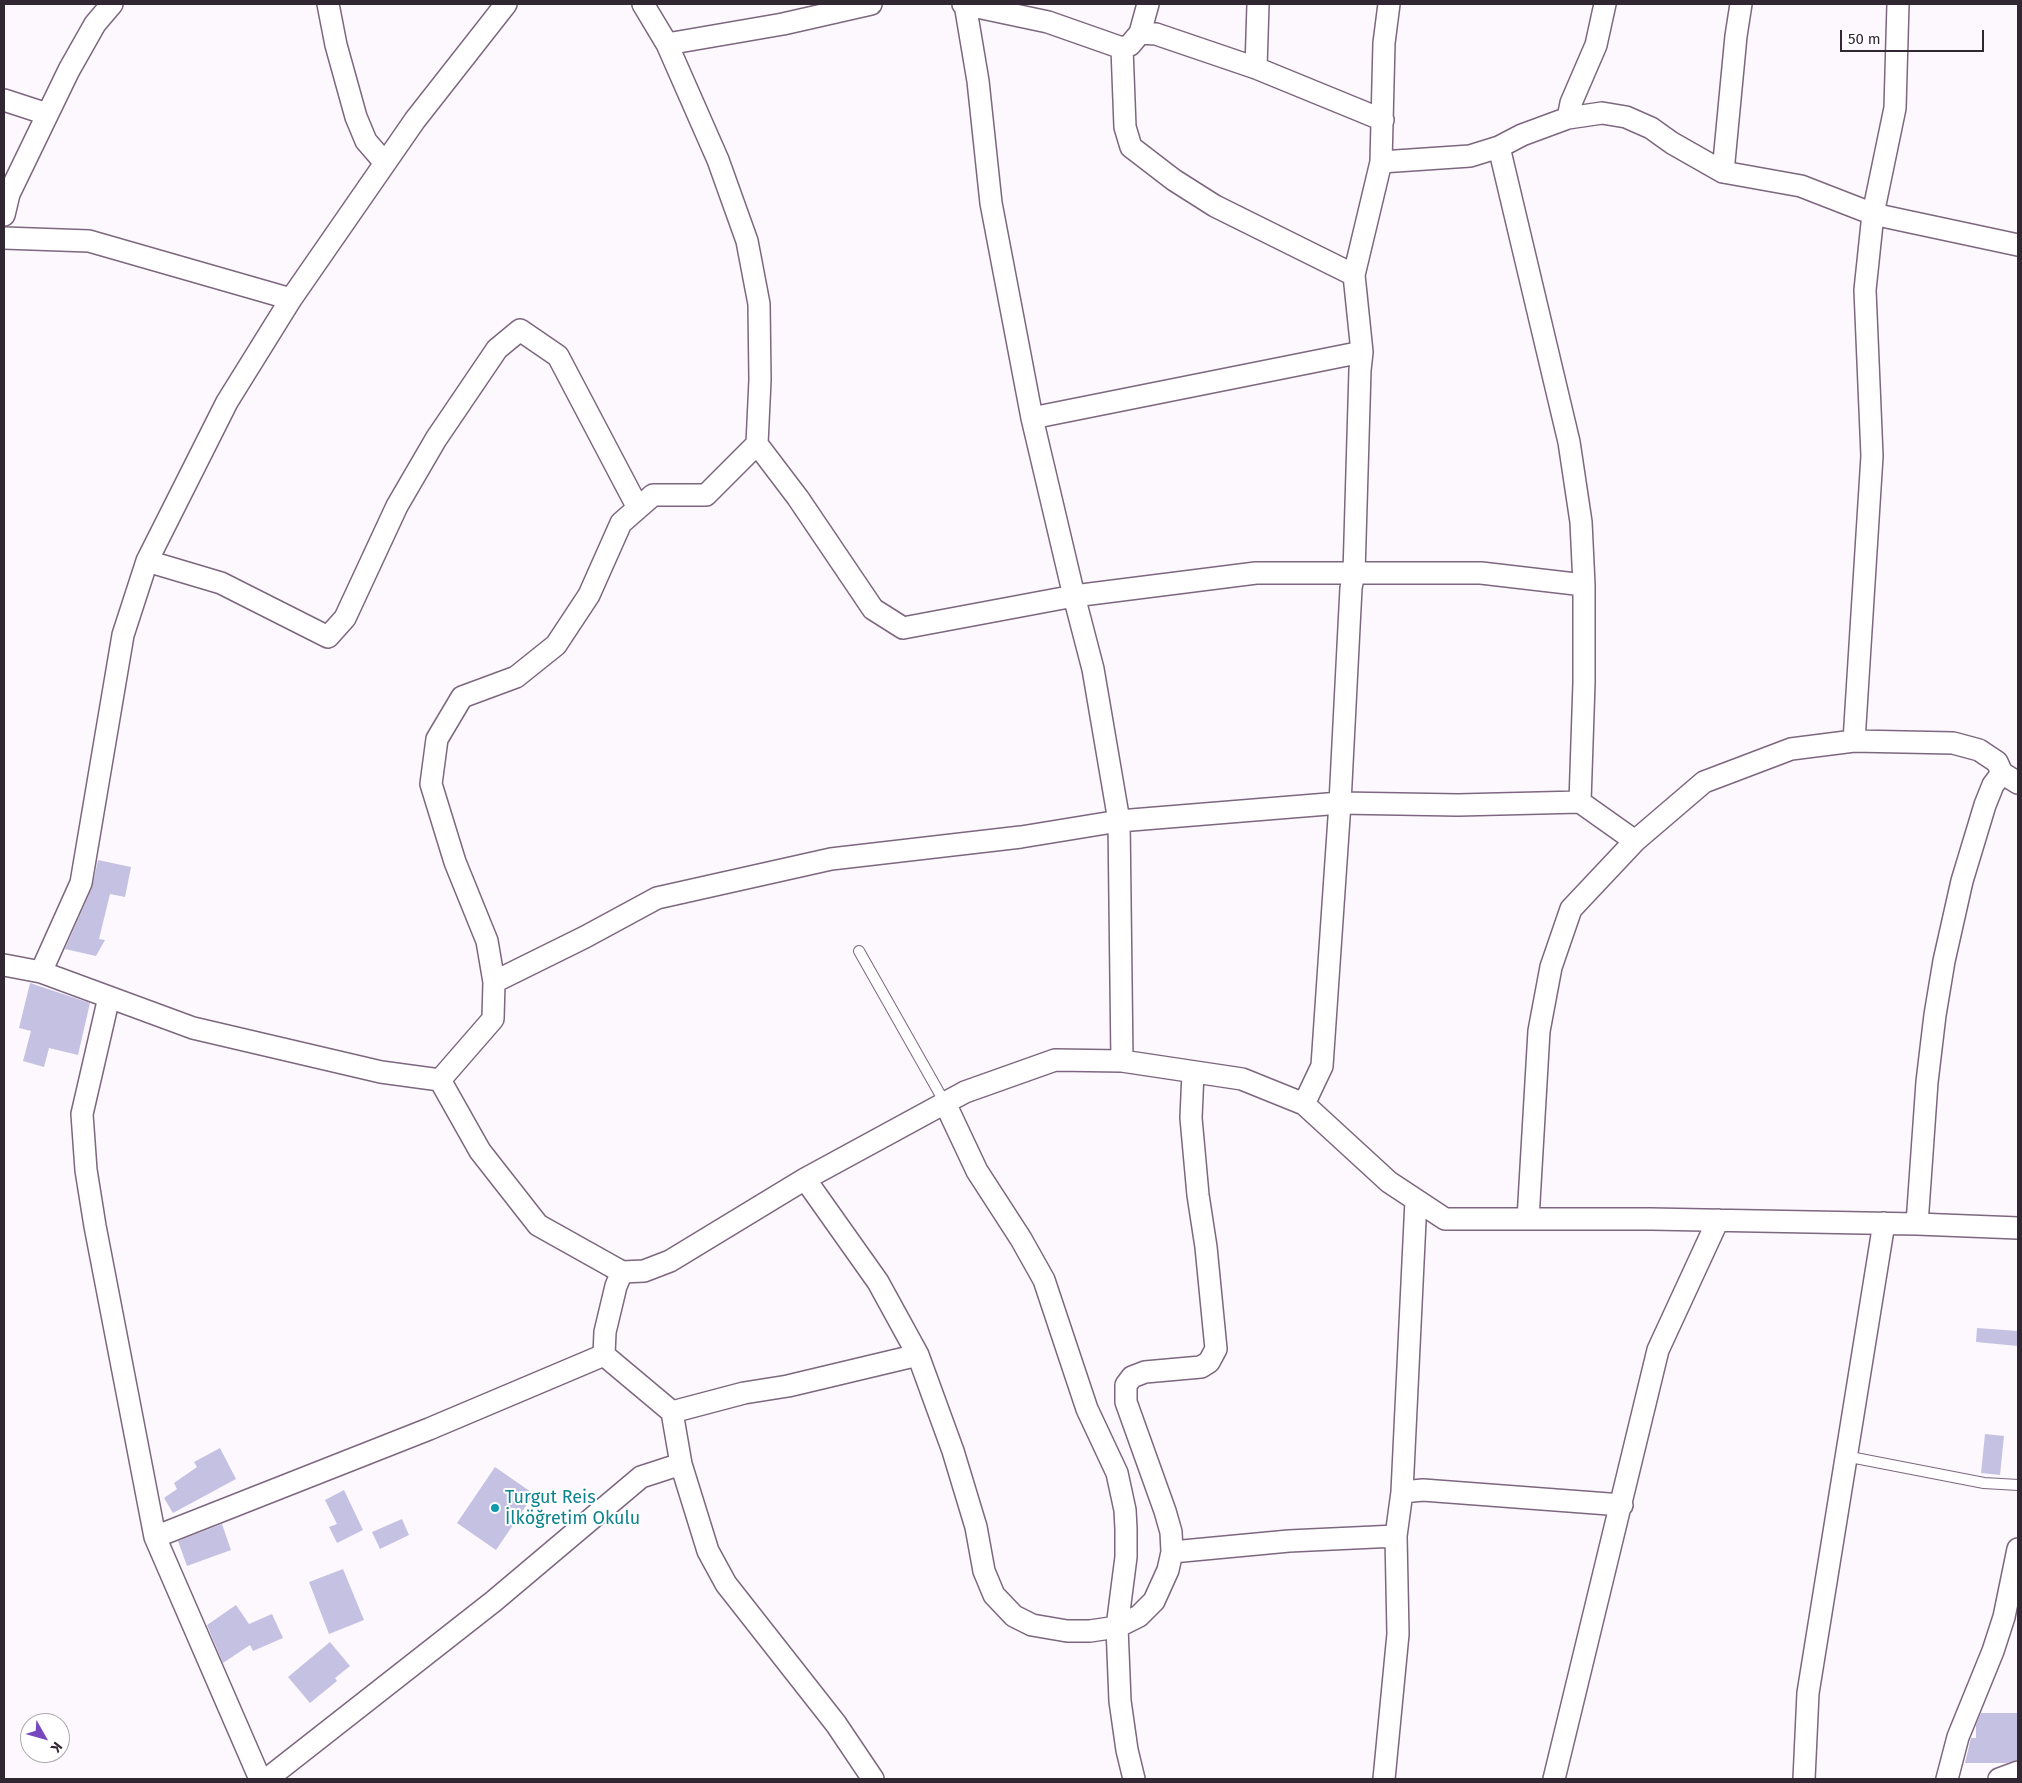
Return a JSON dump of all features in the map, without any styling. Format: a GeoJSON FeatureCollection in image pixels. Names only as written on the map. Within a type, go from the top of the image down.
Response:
{"type":"FeatureCollection","features":[{"type":"Feature","properties":{"kind":"street"},"geometry":{"type":"LineString","coordinates":[[4,215],[8,194],[47,114],[95,24],[112,4]]}},
{"type":"Feature","properties":{"kind":"street"},"geometry":{"type":"LineString","coordinates":[[328,4],[336,45],[356,117],[366,141],[385,163]]}},
{"type":"Feature","properties":{"kind":"street"},"geometry":{"type":"LineString","coordinates":[[41,972],[81,882],[123,635],[147,561],[227,402],[291,300],[415,120],[506,4]]}},
{"type":"Feature","properties":{"kind":"street"},"geometry":{"type":"LineString","coordinates":[[643,4],[668,44],[718,160],[747,241],[759,304],[760,380],[757,444],[798,498],[873,609],[903,628],[1074,596],[1256,573],[1482,573],[1584,585]]}},
{"type":"Feature","properties":{"kind":"street"},"geometry":{"type":"LineString","coordinates":[[668,44],[783,24],[841,7],[871,4]]}},
{"type":"Feature","properties":{"kind":"street"},"geometry":{"type":"LineString","coordinates":[[1122,1061],[1118,821],[1093,669],[1032,418],[991,203],[978,81],[964,4],[1048,22],[1122,48],[1130,45],[1140,33],[1148,4]]}},
{"type":"Feature","properties":{"kind":"street"},"geometry":{"type":"LineString","coordinates":[[1256,68],[1258,4]]}},
{"type":"Feature","properties":{"kind":"street"},"geometry":{"type":"LineString","coordinates":[[1304,1104],[1322,1066],[1340,803],[1351,588],[1354,573],[1362,352],[1354,275],[1381,162],[1384,43],[1389,4]]}},
{"type":"Feature","properties":{"kind":"street"},"geometry":{"type":"LineString","coordinates":[[1568,118],[1571,102],[1596,45],[1605,4]]}},
{"type":"Feature","properties":{"kind":"street"},"geometry":{"type":"LineString","coordinates":[[1723,172],[1736,36],[1741,4]]}},
{"type":"Feature","properties":{"kind":"street"},"geometry":{"type":"LineString","coordinates":[[1854,741],[1872,456],[1866,290],[1873,214],[1895,108],[1898,4]]}},
{"type":"Feature","properties":{"kind":"street"},"geometry":{"type":"LineString","coordinates":[[1140,33],[1156,34],[1256,68],[1383,120]]}},
{"type":"Feature","properties":{"kind":"street"},"geometry":{"type":"LineString","coordinates":[[1122,48],[1125,128],[1132,147],[1174,180],[1214,206],[1354,275]]}},
{"type":"Feature","properties":{"kind":"street"},"geometry":{"type":"LineString","coordinates":[[4,100],[47,114]]}},
{"type":"Feature","properties":{"kind":"street"},"geometry":{"type":"LineString","coordinates":[[1381,162],[1470,156],[1500,147],[1522,135],[1568,118],[1602,113],[1626,117],[1651,128],[1672,143],[1723,172],[1801,186],[1873,214],[2018,245]]}},
{"type":"Feature","properties":{"kind":"street"},"geometry":{"type":"LineString","coordinates":[[1500,147],[1569,442],[1581,522],[1584,585],[1584,684],[1580,802]]}},
{"type":"Feature","properties":{"kind":"street"},"geometry":{"type":"LineString","coordinates":[[4,238],[89,241],[291,300]]}},
{"type":"Feature","properties":{"kind":"street"},"geometry":{"type":"LineString","coordinates":[[147,561],[221,583],[328,637],[345,618],[397,506],[436,439],[497,349],[520,330],[558,356],[638,508]]}},
{"type":"Feature","properties":{"kind":"street"},"geometry":{"type":"LineString","coordinates":[[1032,418],[1362,352]]}},
{"type":"Feature","properties":{"kind":"street"},"geometry":{"type":"LineString","coordinates":[[440,1080],[493,1019],[494,982],[487,941],[454,862],[431,784],[437,739],[462,697],[516,677],[556,645],[589,595],[621,523],[653,495],[706,495],[757,444]]}},
{"type":"Feature","properties":{"kind":"street"},"geometry":{"type":"LineString","coordinates":[[1528,1219],[1539,1031],[1551,967],[1571,909],[1635,841],[1704,782],[1791,749],[1854,741],[1952,743],[1980,750],[1997,762],[2010,778],[1993,785],[1985,806],[1962,881],[1944,961],[1934,1015],[1916,1224]]}},
{"type":"Feature","properties":{"kind":"street"},"geometry":{"type":"LineString","coordinates":[[494,982],[585,937],[657,898],[831,859],[1021,837],[1118,821],[1340,803],[1458,805],[1580,802],[1635,841]]}},
{"type":"Feature","properties":{"kind":"street"},"geometry":{"type":"LineString","coordinates":[[4,965],[41,972],[193,1028],[381,1072],[440,1080]]}},
{"type":"Feature","properties":{"kind":"street"},"geometry":{"type":"LineString","coordinates":[[109,997],[82,1114],[86,1170],[95,1226],[155,1537],[260,1779]]}},
{"type":"Feature","properties":{"kind":"street"},"geometry":{"type":"LineString","coordinates":[[440,1080],[480,1151],[538,1225],[622,1272],[644,1271],[670,1261],[805,1179],[965,1092],[1055,1060],[1122,1061],[1242,1079],[1304,1104],[1389,1182],[1446,1219],[1718,1220],[2018,1228]]}},
{"type":"Feature","properties":{"kind":"street"},"geometry":{"type":"LineString","coordinates":[[805,1179],[878,1282],[918,1355],[956,1461],[976,1526],[984,1571],[994,1594],[1014,1616],[1032,1625],[1067,1631],[1090,1631],[1117,1627],[1139,1616],[1154,1601],[1168,1570],[1172,1552],[1171,1532],[1165,1510],[1126,1402],[1126,1385],[1132,1377],[1145,1372],[1201,1367],[1209,1362],[1216,1350],[1192,1128],[1193,1072]]}},
{"type":"Feature","properties":{"kind":"street"},"geometry":{"type":"LineString","coordinates":[[945,1103],[977,1171],[1022,1239],[1044,1280],[1087,1409],[1117,1473],[1125,1510],[1126,1547],[1117,1627],[1120,1701],[1127,1750],[1134,1779]]}},
{"type":"Feature","properties":{"kind":"street"},"geometry":{"type":"LineString","coordinates":[[1384,1779],[1398,1634],[1396,1536],[1402,1492],[1416,1200]]}},
{"type":"Feature","properties":{"kind":"street"},"geometry":{"type":"LineString","coordinates":[[1554,1779],[1622,1505],[1658,1350],[1718,1220]]}},
{"type":"Feature","properties":{"kind":"street"},"geometry":{"type":"LineString","coordinates":[[1804,1779],[1808,1693],[1884,1223]]}},
{"type":"Feature","properties":{"kind":"street"},"geometry":{"type":"LineString","coordinates":[[604,1355],[605,1332],[616,1286],[622,1272]]}},
{"type":"Feature","properties":{"kind":"street"},"geometry":{"type":"LineString","coordinates":[[155,1537],[429,1429],[604,1355]]}},
{"type":"Feature","properties":{"kind":"street"},"geometry":{"type":"LineString","coordinates":[[604,1355],[672,1412],[680,1464],[708,1551],[726,1584],[836,1724],[873,1779]]}},
{"type":"Feature","properties":{"kind":"street"},"geometry":{"type":"LineString","coordinates":[[672,1412],[744,1393],[788,1386],[918,1355]]}},
{"type":"Feature","properties":{"kind":"street"},"geometry":{"type":"LineString","coordinates":[[266,1779],[494,1601],[641,1477],[680,1464]]}},
{"type":"Feature","properties":{"kind":"street"},"geometry":{"type":"LineString","coordinates":[[1402,1492],[1423,1490],[1622,1505]]}},
{"type":"Feature","properties":{"kind":"street"},"geometry":{"type":"LineString","coordinates":[[1172,1552],[1289,1541],[1396,1536]]}},
{"type":"Feature","properties":{"kind":"street"},"geometry":{"type":"LineString","coordinates":[[1947,1779],[1958,1737],[1993,1650],[2004,1617],[2018,1550]]}},
{"type":"Feature","properties":{"kind":"street"},"geometry":{"type":"LineString","coordinates":[[1999,1779],[2018,1772]]}},
{"type":"Feature","properties":{"kind":"lane"},"geometry":{"type":"LineString","coordinates":[[859,950],[945,1103]]}},
{"type":"Feature","properties":{"kind":"lane"},"geometry":{"type":"LineString","coordinates":[[1846,1456],[1984,1483],[2018,1485]]}},
{"type":"Feature","properties":{"kind":"building"},"geometry":{"type":"Polygon","coordinates":[[[98,860],[131,867],[125,897],[110,894],[99,939],[105,940],[96,956],[65,949],[92,888],[98,860]]]}},
{"type":"Feature","properties":{"kind":"building"},"geometry":{"type":"Polygon","coordinates":[[[30,983],[90,1003],[78,1055],[49,1048],[44,1067],[23,1061],[31,1031],[19,1028],[30,983]]]}},
{"type":"Feature","properties":{"kind":"building"},"geometry":{"type":"Polygon","coordinates":[[[1977,1328],[2018,1331],[2018,1346],[1976,1342],[1977,1328]]]}},
{"type":"Feature","properties":{"kind":"building"},"geometry":{"type":"Polygon","coordinates":[[[1985,1434],[2004,1436],[2000,1475],[1981,1473],[1985,1434]]]}},
{"type":"Feature","properties":{"kind":"building"},"geometry":{"type":"Polygon","coordinates":[[[220,1448],[236,1479],[173,1513],[164,1498],[177,1489],[174,1483],[197,1467],[194,1462],[220,1448]]]}},
{"type":"Feature","properties":{"kind":"building","name":"Turgut Reis İlköğretim Okulu"},"geometry":{"type":"Polygon","coordinates":[[[495,1467],[534,1494],[496,1550],[457,1523],[495,1467]]]}},
{"type":"Feature","properties":{"kind":"building"},"geometry":{"type":"Polygon","coordinates":[[[344,1490],[363,1530],[337,1543],[329,1527],[337,1524],[325,1500],[344,1490]]]}},
{"type":"Feature","properties":{"kind":"building"},"geometry":{"type":"Polygon","coordinates":[[[402,1519],[409,1535],[380,1549],[372,1532],[402,1519]]]}},
{"type":"Feature","properties":{"kind":"building"},"geometry":{"type":"Polygon","coordinates":[[[222,1524],[231,1550],[187,1566],[178,1541],[222,1524]]]}},
{"type":"Feature","properties":{"kind":"building"},"geometry":{"type":"Polygon","coordinates":[[[343,1569],[364,1620],[329,1634],[309,1582],[343,1569]]]}},
{"type":"Feature","properties":{"kind":"building"},"geometry":{"type":"Polygon","coordinates":[[[236,1605],[249,1624],[272,1614],[283,1638],[253,1651],[250,1645],[223,1663],[207,1625],[236,1605]]]}},
{"type":"Feature","properties":{"kind":"building"},"geometry":{"type":"Polygon","coordinates":[[[330,1642],[350,1666],[335,1678],[337,1681],[310,1703],[288,1677],[330,1642]]]}},
{"type":"Feature","properties":{"kind":"building"},"geometry":{"type":"Polygon","coordinates":[[[1981,1713],[2018,1713],[2018,1760],[2006,1763],[1965,1763],[1971,1738],[1976,1738],[1976,1725],[1981,1713]]]}},
{"type":"Feature","properties":{"kind":"place","name":"Turgut Reis İlköğretim Okulu"},"geometry":{"type":"Point","coordinates":[495,1508]}}]}
